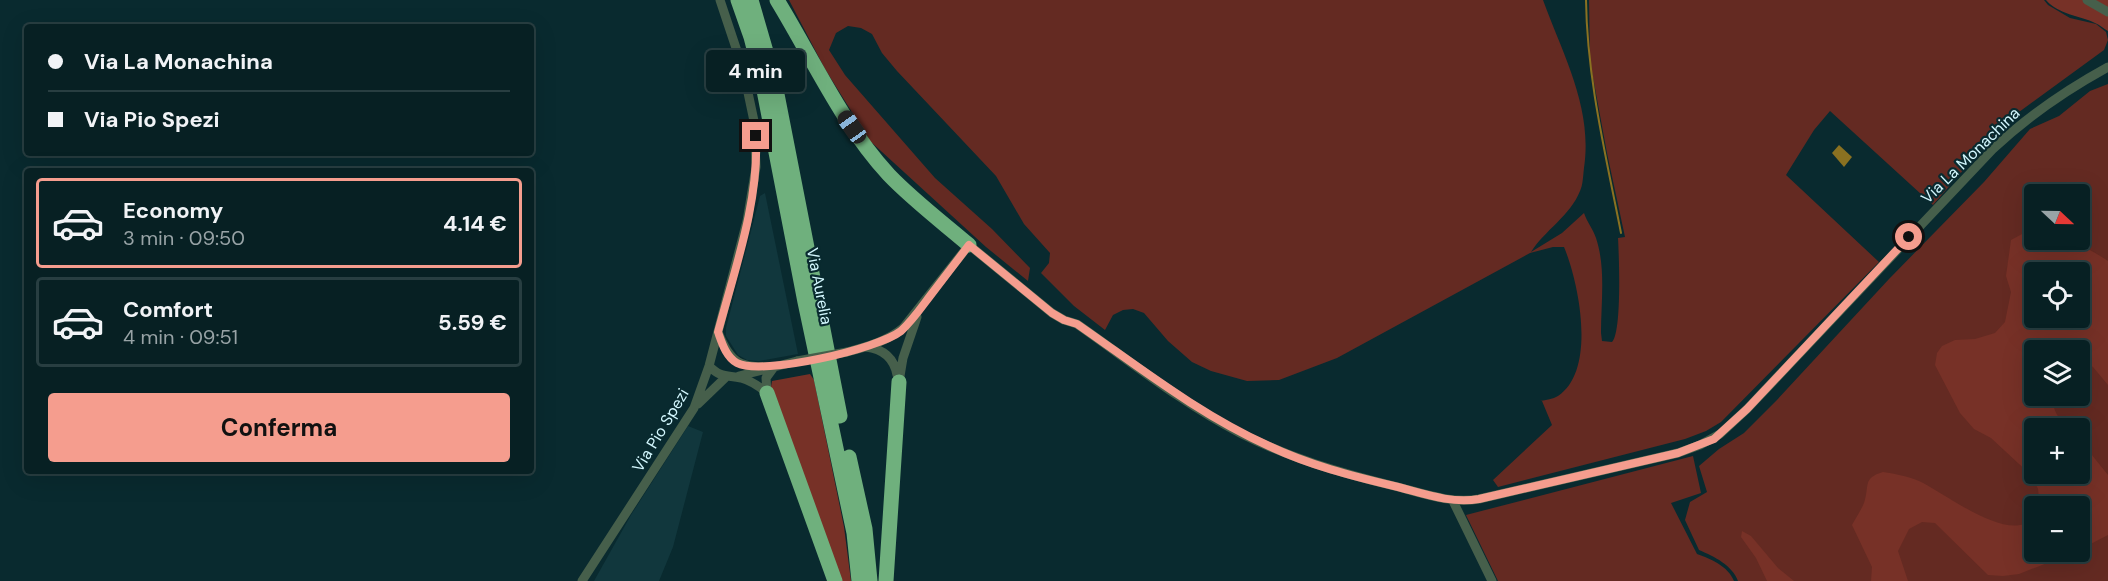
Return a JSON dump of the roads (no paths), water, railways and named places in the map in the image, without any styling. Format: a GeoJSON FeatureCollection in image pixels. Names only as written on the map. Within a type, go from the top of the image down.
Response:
{"type":"FeatureCollection","features":[{"type":"Feature","properties":{"kind":"highway","name":"Via Aurelia"},"geometry":{"type":"LineString","coordinates":[[738,0],[748,27],[762,80],[804,302],[855,533],[859,581]]}},
{"type":"Feature","properties":{"kind":"highway","name":"Via Aurelia"},"geometry":{"type":"LineString","coordinates":[[751,0],[765,44],[777,96],[828,358],[865,529],[870,581]]}},
{"type":"Feature","properties":{"kind":"highway"},"geometry":{"type":"LineString","coordinates":[[777,0],[842,113],[870,152],[890,176],[969,245]]}},
{"type":"Feature","properties":{"kind":"highway"},"geometry":{"type":"LineString","coordinates":[[886,581],[898,382]]}},
{"type":"Feature","properties":{"kind":"highway"},"geometry":{"type":"LineString","coordinates":[[767,393],[836,581]]}},
{"type":"Feature","properties":{"kind":"street","name":"Via Pio Spezi"},"geometry":{"type":"LineString","coordinates":[[582,581],[694,408],[710,362],[747,221],[756,159],[754,121],[737,50],[720,0]]}},
{"type":"Feature","properties":{"kind":"street"},"geometry":{"type":"LineString","coordinates":[[2087,0],[2108,12]]}},
{"type":"Feature","properties":{"kind":"street","name":"Via La Monachina"},"geometry":{"type":"LineString","coordinates":[[969,245],[1052,313],[1077,324],[1204,412],[1239,432],[1282,452],[1322,466],[1453,501],[1479,499],[1678,453],[1714,439],[1747,409],[2002,140],[2052,100],[2108,67]]}},
{"type":"Feature","properties":{"kind":"street"},"geometry":{"type":"LineString","coordinates":[[732,359],[710,362],[718,374],[737,377],[866,347],[899,332],[920,309],[969,245]]}},
{"type":"Feature","properties":{"kind":"street"},"geometry":{"type":"LineString","coordinates":[[898,382],[903,358],[920,309]]}},
{"type":"Feature","properties":{"kind":"street"},"geometry":{"type":"LineString","coordinates":[[718,332],[732,359],[747,366],[774,367]]}},
{"type":"Feature","properties":{"kind":"street"},"geometry":{"type":"LineString","coordinates":[[866,347],[881,351],[891,358],[897,370],[898,382]]}},
{"type":"Feature","properties":{"kind":"street"},"geometry":{"type":"LineString","coordinates":[[767,393],[765,381],[774,367]]}},
{"type":"Feature","properties":{"kind":"street"},"geometry":{"type":"LineString","coordinates":[[694,408],[726,377]]}},
{"type":"Feature","properties":{"kind":"street"},"geometry":{"type":"LineString","coordinates":[[737,377],[752,382],[767,393]]}},
{"type":"Feature","properties":{"kind":"street"},"geometry":{"type":"LineString","coordinates":[[1453,501],[1492,581]]}},
{"type":"Feature","properties":{"kind":"waterway"},"geometry":{"type":"LineString","coordinates":[[1586,0],[1594,88],[1621,233]]}}]}
